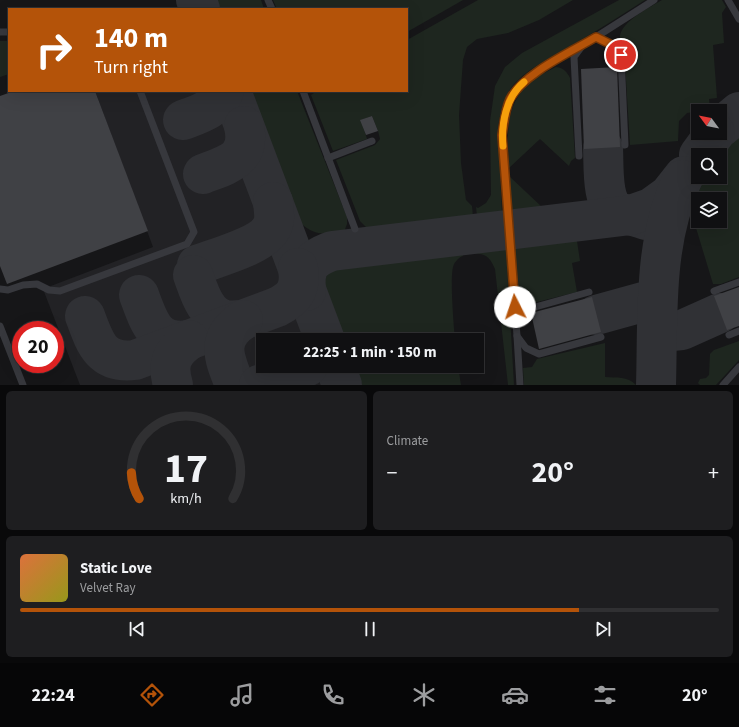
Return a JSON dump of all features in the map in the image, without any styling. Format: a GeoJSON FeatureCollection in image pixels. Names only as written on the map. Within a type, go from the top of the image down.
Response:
{"type":"FeatureCollection","features":[{"type":"Feature","properties":{"kind":"lane"},"geometry":{"type":"LineString","coordinates":[[520,385],[502,135],[504,117],[510,100],[520,85],[534,73],[596,37],[654,0]]}},
{"type":"Feature","properties":{"kind":"lane"},"geometry":{"type":"LineString","coordinates":[[728,0],[739,19]]}},
{"type":"Feature","properties":{"kind":"lane"},"geometry":{"type":"LineString","coordinates":[[596,37],[610,44],[621,55],[625,145]]}},
{"type":"Feature","properties":{"kind":"lane"},"geometry":{"type":"LineString","coordinates":[[579,156],[574,57],[582,45]]}},
{"type":"Feature","properties":{"kind":"lane"},"geometry":{"type":"LineString","coordinates":[[0,289],[8,290],[23,285],[37,284],[49,290],[60,291],[187,244],[194,232],[140,92]]}},
{"type":"Feature","properties":{"kind":"lane"},"geometry":{"type":"LineString","coordinates":[[304,92],[355,229]]}},
{"type":"Feature","properties":{"kind":"lane"},"geometry":{"type":"LineString","coordinates":[[328,158],[372,141]]}},
{"type":"Feature","properties":{"kind":"lane"},"geometry":{"type":"LineString","coordinates":[[714,291],[739,282]]}},
{"type":"Feature","properties":{"kind":"lane"},"geometry":{"type":"LineString","coordinates":[[516,322],[528,308],[589,292]]}},
{"type":"Feature","properties":{"kind":"lane"},"geometry":{"type":"LineString","coordinates":[[0,326],[23,385]]}},
{"type":"Feature","properties":{"kind":"lane"},"geometry":{"type":"LineString","coordinates":[[729,335],[739,331]]}},
{"type":"Feature","properties":{"kind":"lane"},"geometry":{"type":"LineString","coordinates":[[517,336],[526,348],[539,354],[601,337]]}},
{"type":"Feature","properties":{"kind":"lane"},"geometry":{"type":"LineString","coordinates":[[723,385],[739,367]]}},
{"type":"Feature","properties":{"kind":"shaded area"},"geometry":{"type":"Polygon","coordinates":[[[215,0],[261,0],[264,8],[219,8],[215,0]]]}},
{"type":"Feature","properties":{"kind":"shaded area"},"geometry":{"type":"Polygon","coordinates":[[[273,0],[463,0],[408,31],[408,8],[277,8],[273,0]]]}},
{"type":"Feature","properties":{"kind":"shaded area"},"geometry":{"type":"Polygon","coordinates":[[[478,0],[573,0],[539,20],[508,33],[477,39],[467,47],[463,60],[459,115],[461,163],[465,193],[466,200],[472,206],[473,216],[368,229],[360,221],[336,160],[375,145],[380,139],[372,116],[361,120],[367,139],[333,151],[311,95],[316,92],[408,92],[408,39],[478,0]]]}},
{"type":"Feature","properties":{"kind":"shaded area"},"geometry":{"type":"Polygon","coordinates":[[[619,0],[645,0],[536,66],[522,76],[508,92],[503,104],[498,129],[502,213],[477,216],[476,207],[478,208],[486,203],[491,195],[490,121],[495,86],[505,67],[522,53],[619,0]]]}},
{"type":"Feature","properties":{"kind":"shaded area"},"geometry":{"type":"Polygon","coordinates":[[[662,0],[722,0],[726,7],[722,13],[724,43],[713,45],[717,98],[709,99],[709,104],[691,104],[691,112],[687,113],[679,121],[678,141],[630,145],[624,47],[620,40],[621,33],[625,26],[640,13],[662,0]]]}},
{"type":"Feature","properties":{"kind":"shaded area"},"geometry":{"type":"Polygon","coordinates":[[[0,41],[8,41],[8,74],[0,77],[0,41]]]}},
{"type":"Feature","properties":{"kind":"shaded area"},"geometry":{"type":"Polygon","coordinates":[[[556,67],[565,71],[570,78],[575,158],[571,161],[569,166],[540,139],[509,168],[508,129],[513,106],[518,96],[526,86],[537,77],[556,67]]]}},
{"type":"Feature","properties":{"kind":"shaded area"},"geometry":{"type":"Polygon","coordinates":[[[95,92],[211,92],[302,333],[256,333],[256,373],[318,373],[323,385],[80,385],[64,343],[64,321],[55,321],[43,289],[153,247],[95,92]]]}},
{"type":"Feature","properties":{"kind":"shaded area"},"geometry":{"type":"Polygon","coordinates":[[[249,92],[297,92],[347,217],[347,224],[344,232],[325,234],[310,230],[298,221],[249,92]]]}},
{"type":"Feature","properties":{"kind":"shaded area"},"geometry":{"type":"Polygon","coordinates":[[[739,133],[739,277],[721,284],[713,284],[696,228],[727,228],[727,192],[697,192],[701,184],[727,184],[727,148],[725,148],[739,133]]]}},
{"type":"Feature","properties":{"kind":"shaded area"},"geometry":{"type":"Polygon","coordinates":[[[509,176],[543,208],[514,211],[511,207],[509,176]]]}},
{"type":"Feature","properties":{"kind":"shaded area"},"geometry":{"type":"Polygon","coordinates":[[[573,239],[577,241],[580,261],[572,263],[577,292],[525,305],[518,305],[513,247],[515,245],[573,239]]]}},
{"type":"Feature","properties":{"kind":"shaded area"},"geometry":{"type":"Polygon","coordinates":[[[506,246],[514,385],[508,385],[495,269],[491,261],[486,256],[471,253],[469,250],[506,246]]]}},
{"type":"Feature","properties":{"kind":"shaded area"},"geometry":{"type":"Polygon","coordinates":[[[462,252],[463,256],[454,264],[452,278],[454,333],[342,333],[324,287],[325,279],[328,273],[340,266],[462,252]]]}},
{"type":"Feature","properties":{"kind":"shaded area"},"geometry":{"type":"Polygon","coordinates":[[[739,341],[739,360],[716,385],[700,385],[698,383],[700,379],[706,378],[709,375],[710,354],[714,350],[739,341]]]}},
{"type":"Feature","properties":{"kind":"shaded area"},"geometry":{"type":"Polygon","coordinates":[[[605,343],[605,377],[629,380],[636,385],[524,385],[523,368],[532,367],[537,359],[605,343]]]}},
{"type":"Feature","properties":{"kind":"shaded area"},"geometry":{"type":"Polygon","coordinates":[[[358,373],[459,373],[461,385],[362,385],[358,373]]]}},
{"type":"Feature","properties":{"kind":"building"},"geometry":{"type":"Polygon","coordinates":[[[617,67],[620,147],[584,149],[581,69],[617,67]]]}},
{"type":"Feature","properties":{"kind":"building"},"geometry":{"type":"Polygon","coordinates":[[[11,92],[95,92],[148,231],[7,284],[0,266],[0,96],[11,92]]]}},
{"type":"Feature","properties":{"kind":"building"},"geometry":{"type":"Polygon","coordinates":[[[372,116],[378,131],[366,135],[360,120],[372,116]]]}},
{"type":"Feature","properties":{"kind":"building"},"geometry":{"type":"Polygon","coordinates":[[[739,287],[739,326],[727,330],[714,296],[739,287]]]}},
{"type":"Feature","properties":{"kind":"building"},"geometry":{"type":"Polygon","coordinates":[[[592,297],[601,332],[539,349],[531,313],[592,297]]]}},
{"type":"Feature","properties":{"kind":"taxiway"},"geometry":{"type":"LineString","coordinates":[[196,0],[200,8]]}},
{"type":"Feature","properties":{"kind":"taxiway"},"geometry":{"type":"LineString","coordinates":[[183,120],[212,107],[224,92]]}},
{"type":"Feature","properties":{"kind":"taxiway"},"geometry":{"type":"LineString","coordinates":[[231,92],[322,333]]}},
{"type":"Feature","properties":{"kind":"taxiway"},"geometry":{"type":"LineString","coordinates":[[727,122],[739,112]]}},
{"type":"Feature","properties":{"kind":"taxiway"},"geometry":{"type":"LineString","coordinates":[[203,174],[236,159],[244,146],[244,126]]}},
{"type":"Feature","properties":{"kind":"taxiway"},"geometry":{"type":"LineString","coordinates":[[704,148],[710,140]]}},
{"type":"Feature","properties":{"kind":"taxiway"},"geometry":{"type":"LineString","coordinates":[[603,148],[604,184],[606,193],[613,208],[618,212],[646,220]]}},
{"type":"Feature","properties":{"kind":"taxiway"},"geometry":{"type":"LineString","coordinates":[[306,291],[306,276],[310,265],[318,257],[332,251],[631,215],[651,208],[669,195],[684,176]]}},
{"type":"Feature","properties":{"kind":"taxiway"},"geometry":{"type":"LineString","coordinates":[[656,385],[657,307],[662,255],[666,229],[682,180]]}},
{"type":"Feature","properties":{"kind":"taxiway"},"geometry":{"type":"LineString","coordinates":[[197,265],[247,246],[265,236],[273,224],[273,202]]}},
{"type":"Feature","properties":{"kind":"taxiway"},"geometry":{"type":"LineString","coordinates":[[85,316],[92,335],[101,350],[114,359],[135,360],[283,304],[295,292],[299,282],[298,268]]}},
{"type":"Feature","properties":{"kind":"taxiway"},"geometry":{"type":"LineString","coordinates":[[193,275],[200,295],[212,313],[225,320],[243,320]]}},
{"type":"Feature","properties":{"kind":"taxiway"},"geometry":{"type":"LineString","coordinates":[[139,295],[146,314],[155,330],[168,339],[178,341],[189,340]]}},
{"type":"Feature","properties":{"kind":"taxiway"},"geometry":{"type":"LineString","coordinates":[[596,315],[643,302],[654,309],[663,328],[672,331],[682,330],[720,313]]}},
{"type":"Feature","properties":{"kind":"taxiway"},"geometry":{"type":"LineString","coordinates":[[235,385],[225,358],[224,350],[228,334],[243,320]]}},
{"type":"Feature","properties":{"kind":"taxiway"},"geometry":{"type":"LineString","coordinates":[[173,385],[170,371],[174,354],[189,340]]}},
{"type":"Feature","properties":{"kind":"taxiway"},"geometry":{"type":"LineString","coordinates":[[259,385],[290,373]]}},
{"type":"Feature","properties":{"kind":"taxiway"},"geometry":{"type":"LineString","coordinates":[[338,373],[342,385]]}},
{"type":"Feature","properties":{"kind":"slow traffic"},"geometry":{"type":"LineString","coordinates":[[503,146],[502,135],[504,117],[510,100],[520,85],[524,82]]}},
{"type":"Feature","properties":{"kind":"route"},"geometry":{"type":"LineString","coordinates":[[515,307],[502,135],[504,117],[510,100],[520,85],[534,73],[596,37],[610,44],[621,55]]}}]}
